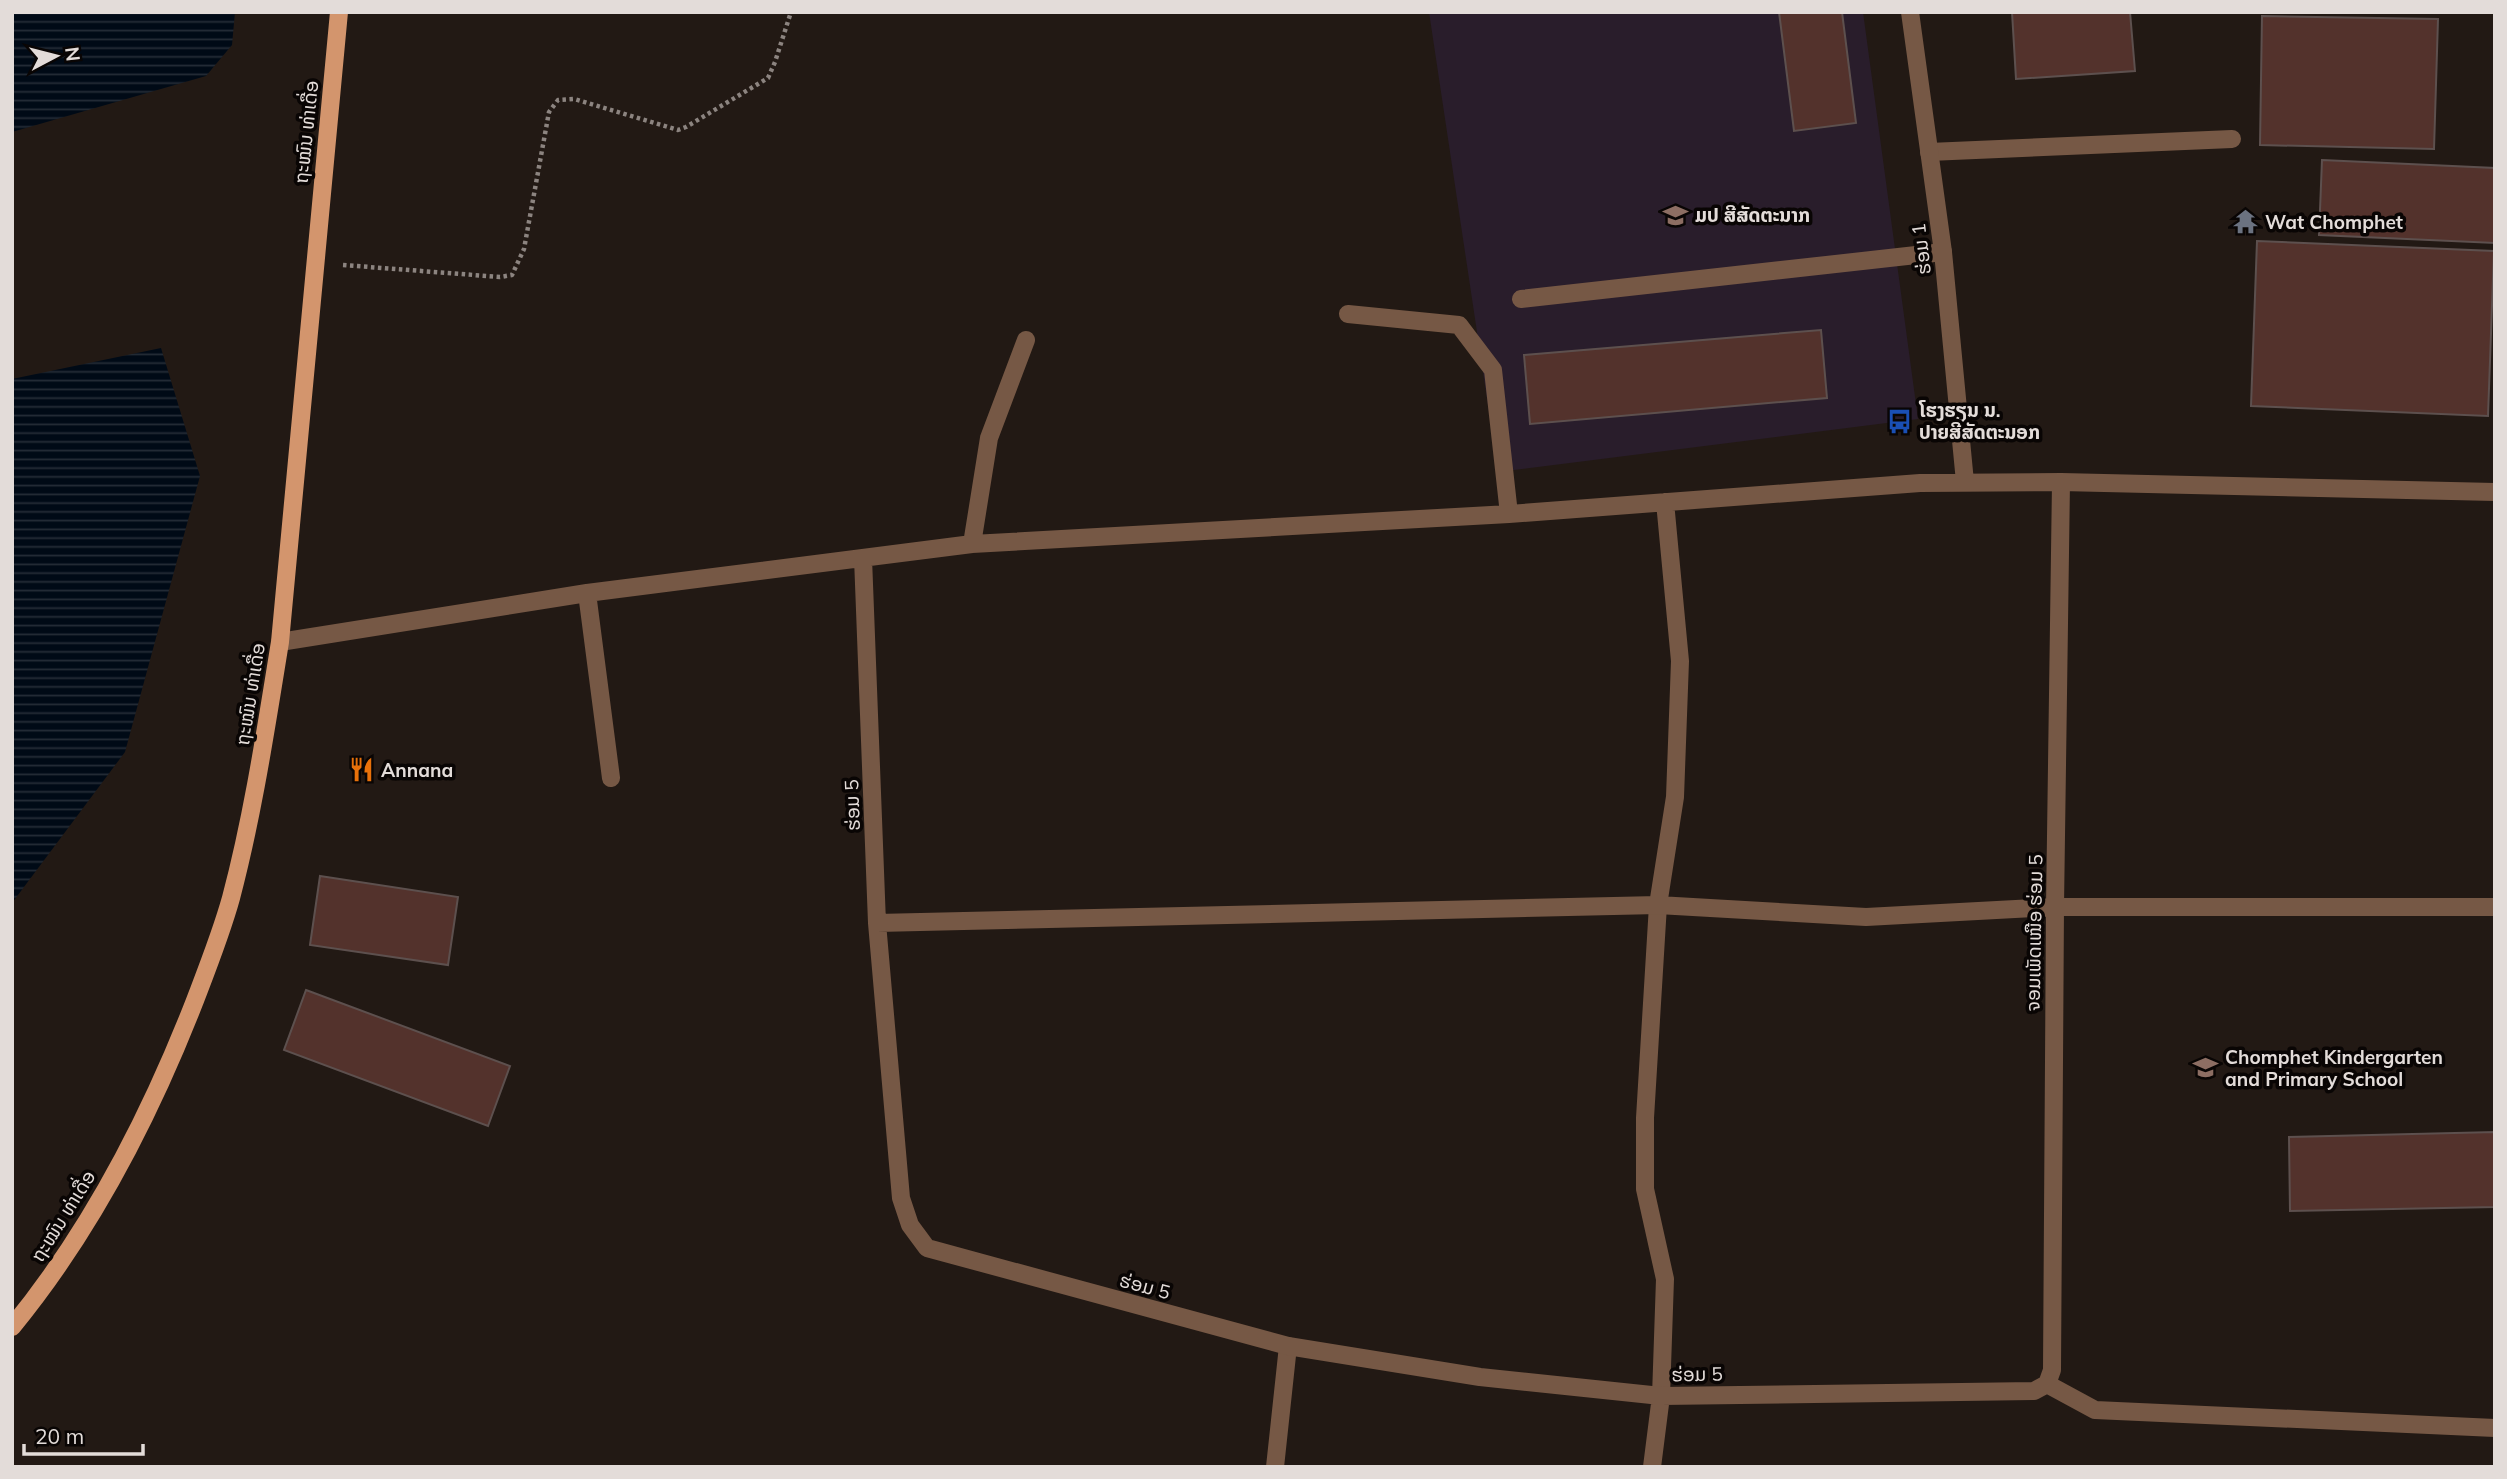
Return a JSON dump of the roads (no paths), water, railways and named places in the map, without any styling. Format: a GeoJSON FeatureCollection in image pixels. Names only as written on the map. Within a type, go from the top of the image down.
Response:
{"type":"FeatureCollection","features":[{"type":"Feature","properties":{"kind":"main road","name":"ຖະໝົນ ທ່າເດື່ອ"},"geometry":{"type":"LineString","coordinates":[[12,1327],[37,1297],[98,1203],[145,1114],[208,967],[230,899],[268,721],[280,642],[339,12]]}},
{"type":"Feature","properties":{"kind":"street","name":"ຮ່ອມ 1"},"geometry":{"type":"LineString","coordinates":[[1910,12],[1943,252],[1965,482]]}},
{"type":"Feature","properties":{"kind":"street"},"geometry":{"type":"LineString","coordinates":[[1929,152],[2232,139]]}},
{"type":"Feature","properties":{"kind":"street"},"geometry":{"type":"LineString","coordinates":[[1521,299],[1943,252]]}},
{"type":"Feature","properties":{"kind":"street"},"geometry":{"type":"LineString","coordinates":[[1348,314],[1459,326],[1493,370],[1509,514]]}},
{"type":"Feature","properties":{"kind":"street"},"geometry":{"type":"LineString","coordinates":[[972,544],[989,438],[1026,340]]}},
{"type":"Feature","properties":{"kind":"street"},"geometry":{"type":"LineString","coordinates":[[280,642],[587,593],[972,544],[1509,514],[1920,482],[2061,482],[2495,492]]}},
{"type":"Feature","properties":{"kind":"street","name":"ຈອມເພັດເໜືອ ຮ່ອມ 5"},"geometry":{"type":"LineString","coordinates":[[2047,1384],[2052,1370],[2061,482]]}},
{"type":"Feature","properties":{"kind":"street"},"geometry":{"type":"LineString","coordinates":[[1652,1467],[1661,1396],[1665,1279],[1644,1189],[1645,1118],[1658,905],[1675,797],[1680,661],[1665,502]]}},
{"type":"Feature","properties":{"kind":"street","name":"ຮ່ອມ 5"},"geometry":{"type":"LineString","coordinates":[[863,558],[877,923],[901,1198],[910,1225],[927,1248],[1288,1346],[1480,1377],[1661,1396],[2034,1391],[2047,1384]]}},
{"type":"Feature","properties":{"kind":"street"},"geometry":{"type":"LineString","coordinates":[[587,593],[611,778]]}},
{"type":"Feature","properties":{"kind":"street"},"geometry":{"type":"LineString","coordinates":[[877,923],[1658,905],[1866,917],[2055,907],[2495,907]]}},
{"type":"Feature","properties":{"kind":"street"},"geometry":{"type":"LineString","coordinates":[[1275,1467],[1288,1346]]}},
{"type":"Feature","properties":{"kind":"street"},"geometry":{"type":"LineString","coordinates":[[2047,1384],[2095,1410],[2495,1428]]}},
{"type":"Feature","properties":{"kind":"place","name":"ມປ ສີສັດຕະນາກ"},"geometry":{"type":"Point","coordinates":[1675,215]}},
{"type":"Feature","properties":{"kind":"place","name":"Wat Chomphet"},"geometry":{"type":"Point","coordinates":[2245,222]}},
{"type":"Feature","properties":{"kind":"place","name":"ໂຮງຮຽນ ນ. ປາຍສີສັດຕະນອກ"},"geometry":{"type":"Point","coordinates":[1899,421]}},
{"type":"Feature","properties":{"kind":"place","name":"Annana"},"geometry":{"type":"Point","coordinates":[361,770]}},
{"type":"Feature","properties":{"kind":"place","name":"Chomphet Kindergarten and Primary School"},"geometry":{"type":"Point","coordinates":[2205,1068]}}]}
